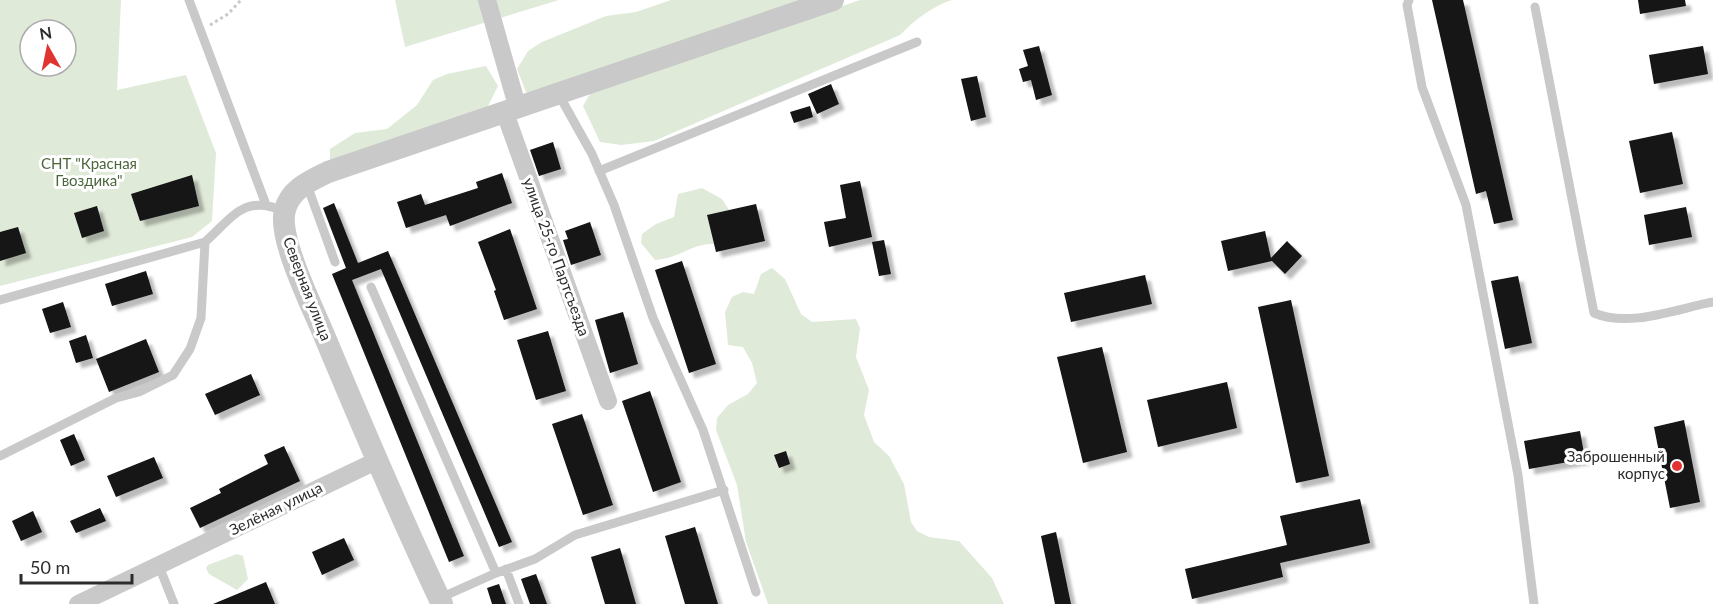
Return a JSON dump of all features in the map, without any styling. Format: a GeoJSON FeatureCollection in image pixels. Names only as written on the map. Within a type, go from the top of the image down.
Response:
{"type":"FeatureCollection","features":[{"type":"Feature","properties":{"kind":"street","name":"улица 25-го Партсъезда"},"geometry":{"type":"LineString","coordinates":[[488,0],[512,111],[608,400]]}},
{"type":"Feature","properties":{"kind":"street"},"geometry":{"type":"LineString","coordinates":[[274,207],[306,183],[328,172],[833,0]]}},
{"type":"Feature","properties":{"kind":"street","name":"Северная улица"},"geometry":{"type":"LineString","coordinates":[[274,207],[290,252],[376,460],[441,601]]}},
{"type":"Feature","properties":{"kind":"street","name":"Зелёная улица"},"geometry":{"type":"LineString","coordinates":[[78,604],[376,460]]}},
{"type":"Feature","properties":{"kind":"lane"},"geometry":{"type":"LineString","coordinates":[[0,300],[205,242],[244,207],[274,207],[200,32],[189,0]]}},
{"type":"Feature","properties":{"kind":"lane"},"geometry":{"type":"LineString","coordinates":[[1409,0],[1407,5],[1422,87],[1466,205],[1481,274],[1518,475],[1534,604]]}},
{"type":"Feature","properties":{"kind":"lane"},"geometry":{"type":"LineString","coordinates":[[1534,7],[1594,314],[1609,320],[1633,318],[1713,302]]}},
{"type":"Feature","properties":{"kind":"lane"},"geometry":{"type":"LineString","coordinates":[[599,171],[917,42]]}},
{"type":"Feature","properties":{"kind":"lane"},"geometry":{"type":"LineString","coordinates":[[559,94],[599,171],[637,265],[653,318],[703,430],[756,592]]}},
{"type":"Feature","properties":{"kind":"lane"},"geometry":{"type":"LineString","coordinates":[[306,183],[335,262]]}},
{"type":"Feature","properties":{"kind":"lane"},"geometry":{"type":"LineString","coordinates":[[0,456],[116,398],[139,392],[173,375],[190,349],[201,318],[205,242]]}},
{"type":"Feature","properties":{"kind":"lane"},"geometry":{"type":"LineString","coordinates":[[371,288],[496,573]]}},
{"type":"Feature","properties":{"kind":"lane"},"geometry":{"type":"LineString","coordinates":[[441,601],[496,573],[535,559],[574,534],[724,490]]}},
{"type":"Feature","properties":{"kind":"lane"},"geometry":{"type":"LineString","coordinates":[[159,566],[174,604]]}},
{"type":"Feature","properties":{"kind":"lane"},"geometry":{"type":"LineString","coordinates":[[506,569],[519,604]]}},
{"type":"Feature","properties":{"kind":"path"},"geometry":{"type":"LineString","coordinates":[[200,32],[228,14],[241,0]]}},
{"type":"Feature","properties":{"kind":"green space","name":"СНТ \"Красная Гвоздика\""},"geometry":{"type":"Polygon","coordinates":[[[0,0],[121,0],[117,90],[186,75],[216,153],[212,221],[192,237],[0,286],[0,0]]]}},
{"type":"Feature","properties":{"kind":"green space"},"geometry":{"type":"Polygon","coordinates":[[[395,0],[559,0],[405,47],[395,0]]]}},
{"type":"Feature","properties":{"kind":"green space"},"geometry":{"type":"Polygon","coordinates":[[[671,0],[818,0],[539,96],[526,92],[517,69],[528,51],[542,42],[606,16],[636,12],[671,0]]]}},
{"type":"Feature","properties":{"kind":"green space"},"geometry":{"type":"Polygon","coordinates":[[[860,0],[952,0],[924,14],[900,35],[654,141],[621,145],[600,142],[583,106],[591,92],[860,0]]]}},
{"type":"Feature","properties":{"kind":"green space"},"geometry":{"type":"Polygon","coordinates":[[[486,66],[498,86],[486,110],[330,161],[330,149],[355,133],[387,129],[417,105],[433,80],[447,74],[486,66]]]}},
{"type":"Feature","properties":{"kind":"green space"},"geometry":{"type":"Polygon","coordinates":[[[702,188],[722,199],[729,210],[707,216],[714,244],[706,244],[671,257],[655,260],[641,243],[642,234],[656,224],[674,217],[678,194],[702,188]]]}},
{"type":"Feature","properties":{"kind":"green space"},"geometry":{"type":"Polygon","coordinates":[[[772,268],[785,279],[801,314],[812,322],[856,319],[860,328],[856,357],[869,390],[864,415],[874,442],[889,456],[904,484],[911,522],[917,531],[929,537],[959,541],[992,578],[1004,604],[768,604],[746,542],[737,485],[716,430],[717,418],[728,405],[748,394],[757,383],[752,363],[743,347],[728,345],[725,312],[732,297],[743,292],[754,294],[761,274],[772,268]]]}},
{"type":"Feature","properties":{"kind":"green space"},"geometry":{"type":"Polygon","coordinates":[[[237,554],[243,556],[248,579],[237,590],[209,574],[206,568],[208,565],[237,554]]]}},
{"type":"Feature","properties":{"kind":"building"},"geometry":{"type":"Polygon","coordinates":[[[1432,0],[1463,0],[1513,220],[1494,224],[1486,191],[1476,194],[1432,0]]]}},
{"type":"Feature","properties":{"kind":"building"},"geometry":{"type":"Polygon","coordinates":[[[1638,0],[1685,0],[1686,6],[1640,14],[1638,0]]]}},
{"type":"Feature","properties":{"kind":"building"},"geometry":{"type":"Polygon","coordinates":[[[1039,46],[1052,95],[1036,100],[1031,80],[1023,82],[1019,69],[1028,66],[1023,50],[1039,46]]]}},
{"type":"Feature","properties":{"kind":"building"},"geometry":{"type":"Polygon","coordinates":[[[1703,46],[1708,74],[1654,84],[1649,55],[1703,46]]]}},
{"type":"Feature","properties":{"kind":"building"},"geometry":{"type":"Polygon","coordinates":[[[977,76],[986,117],[971,121],[961,79],[977,76]]]}},
{"type":"Feature","properties":{"kind":"building"},"geometry":{"type":"Polygon","coordinates":[[[831,84],[839,104],[817,114],[808,94],[831,84]]]}},
{"type":"Feature","properties":{"kind":"building"},"geometry":{"type":"Polygon","coordinates":[[[810,106],[813,117],[794,123],[790,112],[810,106]]]}},
{"type":"Feature","properties":{"kind":"building"},"geometry":{"type":"Polygon","coordinates":[[[1672,132],[1683,184],[1640,193],[1629,141],[1672,132]]]}},
{"type":"Feature","properties":{"kind":"building"},"geometry":{"type":"Polygon","coordinates":[[[553,142],[561,169],[539,176],[530,150],[553,142]]]}},
{"type":"Feature","properties":{"kind":"building"},"geometry":{"type":"Polygon","coordinates":[[[502,173],[512,203],[450,226],[446,215],[406,228],[397,202],[421,194],[425,205],[478,188],[476,182],[502,173]]]}},
{"type":"Feature","properties":{"kind":"building"},"geometry":{"type":"Polygon","coordinates":[[[192,175],[199,206],[140,221],[131,194],[192,175]]]}},
{"type":"Feature","properties":{"kind":"building"},"geometry":{"type":"Polygon","coordinates":[[[860,181],[872,237],[829,247],[824,222],[846,218],[840,185],[860,181]]]}},
{"type":"Feature","properties":{"kind":"building"},"geometry":{"type":"Polygon","coordinates":[[[334,203],[358,263],[388,251],[512,542],[499,547],[381,269],[352,280],[464,556],[449,562],[332,274],[346,268],[323,208],[334,203]]]}},
{"type":"Feature","properties":{"kind":"building"},"geometry":{"type":"Polygon","coordinates":[[[756,204],[765,241],[716,252],[707,215],[756,204]]]}},
{"type":"Feature","properties":{"kind":"building"},"geometry":{"type":"Polygon","coordinates":[[[97,206],[104,231],[82,238],[74,213],[97,206]]]}},
{"type":"Feature","properties":{"kind":"building"},"geometry":{"type":"Polygon","coordinates":[[[1686,207],[1692,237],[1649,245],[1644,215],[1686,207]]]}},
{"type":"Feature","properties":{"kind":"building"},"geometry":{"type":"Polygon","coordinates":[[[590,222],[601,255],[571,265],[563,240],[568,239],[565,231],[590,222]]]}},
{"type":"Feature","properties":{"kind":"building"},"geometry":{"type":"Polygon","coordinates":[[[18,227],[26,253],[0,261],[0,232],[18,227]]]}},
{"type":"Feature","properties":{"kind":"building"},"geometry":{"type":"Polygon","coordinates":[[[510,229],[537,309],[504,320],[494,291],[496,290],[478,242],[510,229]]]}},
{"type":"Feature","properties":{"kind":"building"},"geometry":{"type":"Polygon","coordinates":[[[1265,231],[1271,258],[1287,241],[1302,256],[1285,274],[1272,261],[1228,271],[1221,241],[1265,231]]]}},
{"type":"Feature","properties":{"kind":"building"},"geometry":{"type":"Polygon","coordinates":[[[884,240],[891,274],[879,276],[872,242],[884,240]]]}},
{"type":"Feature","properties":{"kind":"building"},"geometry":{"type":"Polygon","coordinates":[[[682,261],[716,364],[689,373],[655,270],[682,261]]]}},
{"type":"Feature","properties":{"kind":"building"},"geometry":{"type":"Polygon","coordinates":[[[146,271],[153,294],[112,306],[105,284],[146,271]]]}},
{"type":"Feature","properties":{"kind":"building"},"geometry":{"type":"Polygon","coordinates":[[[1145,275],[1152,304],[1071,322],[1064,293],[1145,275]]]}},
{"type":"Feature","properties":{"kind":"building"},"geometry":{"type":"Polygon","coordinates":[[[1518,276],[1532,343],[1505,349],[1491,281],[1518,276]]]}},
{"type":"Feature","properties":{"kind":"building"},"geometry":{"type":"Polygon","coordinates":[[[1291,300],[1329,476],[1296,483],[1258,307],[1291,300]]]}},
{"type":"Feature","properties":{"kind":"building"},"geometry":{"type":"Polygon","coordinates":[[[63,302],[71,327],[50,333],[42,309],[63,302]]]}},
{"type":"Feature","properties":{"kind":"building"},"geometry":{"type":"Polygon","coordinates":[[[623,312],[638,364],[610,373],[595,320],[623,312]]]}},
{"type":"Feature","properties":{"kind":"building"},"geometry":{"type":"Polygon","coordinates":[[[548,331],[566,391],[536,400],[517,340],[548,331]]]}},
{"type":"Feature","properties":{"kind":"building"},"geometry":{"type":"Polygon","coordinates":[[[86,335],[93,358],[76,363],[69,341],[86,335]]]}},
{"type":"Feature","properties":{"kind":"building"},"geometry":{"type":"Polygon","coordinates":[[[146,339],[159,372],[109,392],[96,359],[146,339]]]}},
{"type":"Feature","properties":{"kind":"building"},"geometry":{"type":"Polygon","coordinates":[[[1102,347],[1127,452],[1083,463],[1057,357],[1102,347]]]}},
{"type":"Feature","properties":{"kind":"building"},"geometry":{"type":"Polygon","coordinates":[[[251,374],[260,395],[215,415],[205,394],[251,374]]]}},
{"type":"Feature","properties":{"kind":"building"},"geometry":{"type":"Polygon","coordinates":[[[1227,382],[1237,428],[1158,447],[1147,400],[1227,382]]]}},
{"type":"Feature","properties":{"kind":"building"},"geometry":{"type":"Polygon","coordinates":[[[650,391],[681,482],[653,492],[622,401],[650,391]]]}},
{"type":"Feature","properties":{"kind":"building"},"geometry":{"type":"Polygon","coordinates":[[[582,414],[613,505],[583,515],[552,424],[582,414]]]}},
{"type":"Feature","properties":{"kind":"building"},"geometry":{"type":"Polygon","coordinates":[[[1684,420],[1700,502],[1670,508],[1654,427],[1684,420]]]}},
{"type":"Feature","properties":{"kind":"building"},"geometry":{"type":"Polygon","coordinates":[[[1580,431],[1585,459],[1529,469],[1524,441],[1580,431]]]}},
{"type":"Feature","properties":{"kind":"building"},"geometry":{"type":"Polygon","coordinates":[[[74,434],[85,460],[71,466],[60,440],[74,434]]]}},
{"type":"Feature","properties":{"kind":"building"},"geometry":{"type":"Polygon","coordinates":[[[284,446],[300,481],[200,528],[190,508],[221,493],[219,489],[268,464],[264,455],[284,446]]]}},
{"type":"Feature","properties":{"kind":"building"},"geometry":{"type":"Polygon","coordinates":[[[786,451],[790,464],[779,468],[774,455],[786,451]]]}},
{"type":"Feature","properties":{"kind":"building"},"geometry":{"type":"Polygon","coordinates":[[[154,457],[163,478],[116,497],[107,476],[154,457]]]}},
{"type":"Feature","properties":{"kind":"building"},"geometry":{"type":"Polygon","coordinates":[[[1360,499],[1370,543],[1280,563],[1283,577],[1192,599],[1185,569],[1287,545],[1280,516],[1360,499]]]}},
{"type":"Feature","properties":{"kind":"building"},"geometry":{"type":"Polygon","coordinates":[[[100,508],[106,521],[76,533],[70,521],[100,508]]]}},
{"type":"Feature","properties":{"kind":"building"},"geometry":{"type":"Polygon","coordinates":[[[33,511],[42,532],[21,541],[12,521],[33,511]]]}},
{"type":"Feature","properties":{"kind":"building"},"geometry":{"type":"Polygon","coordinates":[[[695,527],[718,604],[685,604],[665,536],[695,527]]]}},
{"type":"Feature","properties":{"kind":"building"},"geometry":{"type":"Polygon","coordinates":[[[1056,532],[1071,604],[1055,604],[1041,536],[1056,532]]]}},
{"type":"Feature","properties":{"kind":"building"},"geometry":{"type":"Polygon","coordinates":[[[344,538],[354,560],[322,575],[312,552],[344,538]]]}},
{"type":"Feature","properties":{"kind":"building"},"geometry":{"type":"Polygon","coordinates":[[[620,548],[636,604],[605,604],[591,557],[620,548]]]}},
{"type":"Feature","properties":{"kind":"building"},"geometry":{"type":"Polygon","coordinates":[[[536,574],[547,604],[530,604],[521,579],[536,574]]]}},
{"type":"Feature","properties":{"kind":"building"},"geometry":{"type":"Polygon","coordinates":[[[266,582],[275,604],[213,604],[266,582]]]}},
{"type":"Feature","properties":{"kind":"building"},"geometry":{"type":"Polygon","coordinates":[[[499,584],[506,604],[492,604],[487,588],[499,584]]]}},
{"type":"Feature","properties":{"kind":"place","name":"Заброшенный корпус"},"geometry":{"type":"Point","coordinates":[1677,466]}}]}
